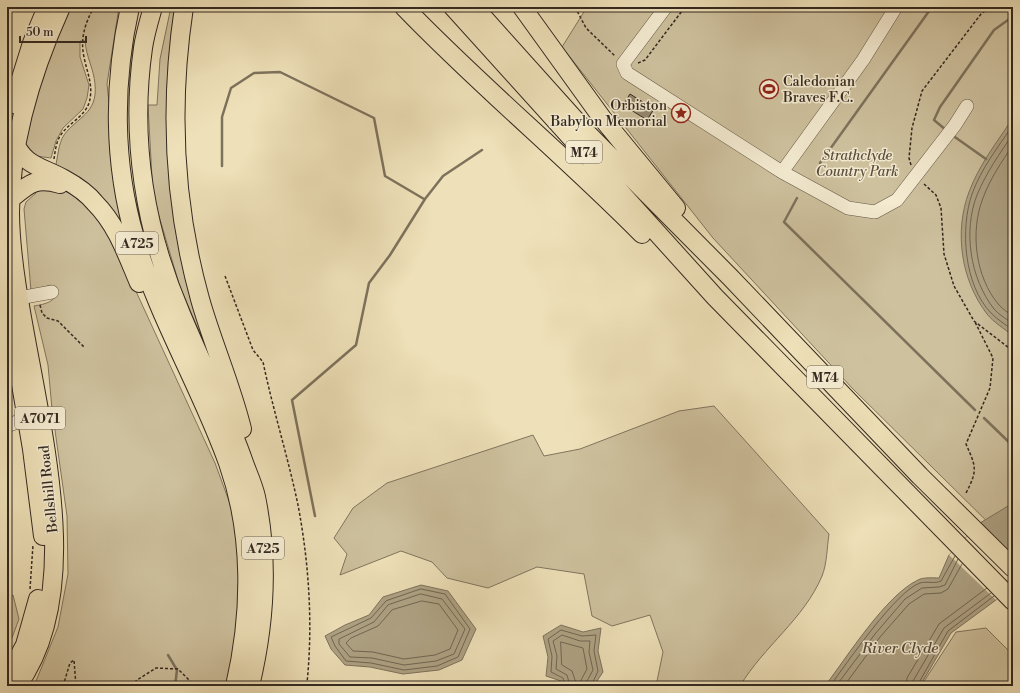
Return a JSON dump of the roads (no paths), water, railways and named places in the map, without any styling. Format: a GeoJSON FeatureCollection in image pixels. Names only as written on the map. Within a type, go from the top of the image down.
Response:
{"type":"FeatureCollection","features":[{"type":"Feature","properties":{"kind":"highway"},"geometry":{"type":"LineString","coordinates":[[37,7],[23,47],[16,76],[11,129],[21,155],[32,165],[65,179],[75,186],[95,202],[105,214],[117,234],[206,428],[228,464]]}},
{"type":"Feature","properties":{"kind":"highway","name":"Bellshill Road"},"geometry":{"type":"LineString","coordinates":[[7,678],[25,645],[36,610],[40,586],[43,536],[32,449],[25,416],[13,300],[12,242],[9,201],[11,129],[21,75],[47,7]]}},
{"type":"Feature","properties":{"kind":"highway","name":"Bellshill Road"},"geometry":{"type":"LineString","coordinates":[[11,129],[61,7]]}},
{"type":"Feature","properties":{"kind":"highway","name":"A725"},"geometry":{"type":"LineString","coordinates":[[130,7],[122,56],[118,109],[120,161],[127,207],[135,239],[158,299],[228,464],[241,511],[247,559],[248,675]]}},
{"type":"Feature","properties":{"kind":"highway","name":"A725"},"geometry":{"type":"LineString","coordinates":[[153,7],[143,46],[139,89],[138,132],[148,213],[169,286],[232,430],[255,495]]}},
{"type":"Feature","properties":{"kind":"highway","name":"A725"},"geometry":{"type":"LineString","coordinates":[[184,7],[178,52],[175,102],[175,151],[180,211],[200,299],[240,422],[255,495],[263,548],[264,587],[260,632],[248,675],[235,686]]}},
{"type":"Feature","properties":{"kind":"highway"},"geometry":{"type":"LineString","coordinates":[[404,7],[437,42],[589,182],[668,260],[715,297]]}},
{"type":"Feature","properties":{"kind":"highway","name":"M74"},"geometry":{"type":"LineString","coordinates":[[453,7],[715,297],[907,495],[1013,601]]}},
{"type":"Feature","properties":{"kind":"highway","name":"M74"},"geometry":{"type":"LineString","coordinates":[[474,7],[587,133],[730,277],[920,476],[1013,568]]}},
{"type":"Feature","properties":{"kind":"highway"},"geometry":{"type":"LineString","coordinates":[[522,7],[602,118],[730,277]]}},
{"type":"Feature","properties":{"kind":"highway"},"geometry":{"type":"LineString","coordinates":[[9,201],[27,185],[44,180],[75,186]]}},
{"type":"Feature","properties":{"kind":"highway","name":"Bellshill Road"},"geometry":{"type":"LineString","coordinates":[[13,300],[52,498],[54,549],[53,584],[48,611],[35,653],[17,686]]}},
{"type":"Feature","properties":{"kind":"street"},"geometry":{"type":"LineString","coordinates":[[782,172],[863,60],[896,7]]}},
{"type":"Feature","properties":{"kind":"street"},"geometry":{"type":"LineString","coordinates":[[665,8],[624,66],[627,73],[782,172],[848,208],[875,212],[897,200],[968,106]]}},
{"type":"Feature","properties":{"kind":"street"},"geometry":{"type":"LineString","coordinates":[[13,300],[52,292]]}},
{"type":"Feature","properties":{"kind":"street"},"geometry":{"type":"LineString","coordinates":[[7,426],[15,423],[25,416]]}},
{"type":"Feature","properties":{"kind":"water"},"geometry":{"type":"Polygon","coordinates":[[[1013,118],[1013,336],[987,314],[978,301],[966,271],[961,239],[964,207],[973,182],[989,154],[1013,118]]]}},
{"type":"Feature","properties":{"kind":"water","name":"River Clyde"},"geometry":{"type":"Polygon","coordinates":[[[1013,503],[1013,583],[996,600],[951,633],[920,686],[825,686],[880,612],[893,599],[920,579],[939,578],[949,555],[980,523],[1013,503]]]}},
{"type":"Feature","properties":{"kind":"water"},"geometry":{"type":"Polygon","coordinates":[[[421,585],[448,591],[476,629],[462,660],[439,670],[403,674],[370,667],[345,665],[331,649],[325,636],[345,625],[369,615],[383,597],[421,585]]]}},
{"type":"Feature","properties":{"kind":"water"},"geometry":{"type":"Polygon","coordinates":[[[561,625],[583,632],[601,628],[598,651],[603,672],[595,684],[596,686],[561,686],[561,681],[546,676],[548,657],[543,636],[561,625]]]}},
{"type":"Feature","properties":{"kind":"waterway"},"geometry":{"type":"LineString","coordinates":[[820,163],[932,7]]}},
{"type":"Feature","properties":{"kind":"waterway"},"geometry":{"type":"LineString","coordinates":[[946,130],[934,120],[940,107],[994,30],[1008,20],[1013,20]]}},
{"type":"Feature","properties":{"kind":"waterway"},"geometry":{"type":"LineString","coordinates":[[222,166],[222,117],[231,88],[254,73],[280,72],[374,118],[385,176],[424,199]]}},
{"type":"Feature","properties":{"kind":"waterway"},"geometry":{"type":"LineString","coordinates":[[952,135],[986,159]]}},
{"type":"Feature","properties":{"kind":"waterway"},"geometry":{"type":"LineString","coordinates":[[315,516],[292,400],[356,345],[369,283],[390,255],[425,199],[443,176],[482,150]]}},
{"type":"Feature","properties":{"kind":"waterway"},"geometry":{"type":"LineString","coordinates":[[797,198],[784,222],[975,410]]}},
{"type":"Feature","properties":{"kind":"waterway"},"geometry":{"type":"LineString","coordinates":[[984,418],[1013,446]]}},
{"type":"Feature","properties":{"kind":"waterway"},"geometry":{"type":"LineString","coordinates":[[168,655],[177,670],[175,686]]}},
{"type":"Feature","properties":{"kind":"place","name":"Caledonian Braves F.C."},"geometry":{"type":"Point","coordinates":[769,89]}},
{"type":"Feature","properties":{"kind":"place","name":"Orbiston Babylon Memorial"},"geometry":{"type":"Point","coordinates":[681,113]}},
{"type":"Feature","properties":{"kind":"park label","name":"Strathclyde Country Park"},"geometry":{"type":"Point","coordinates":[857,164]}}]}
